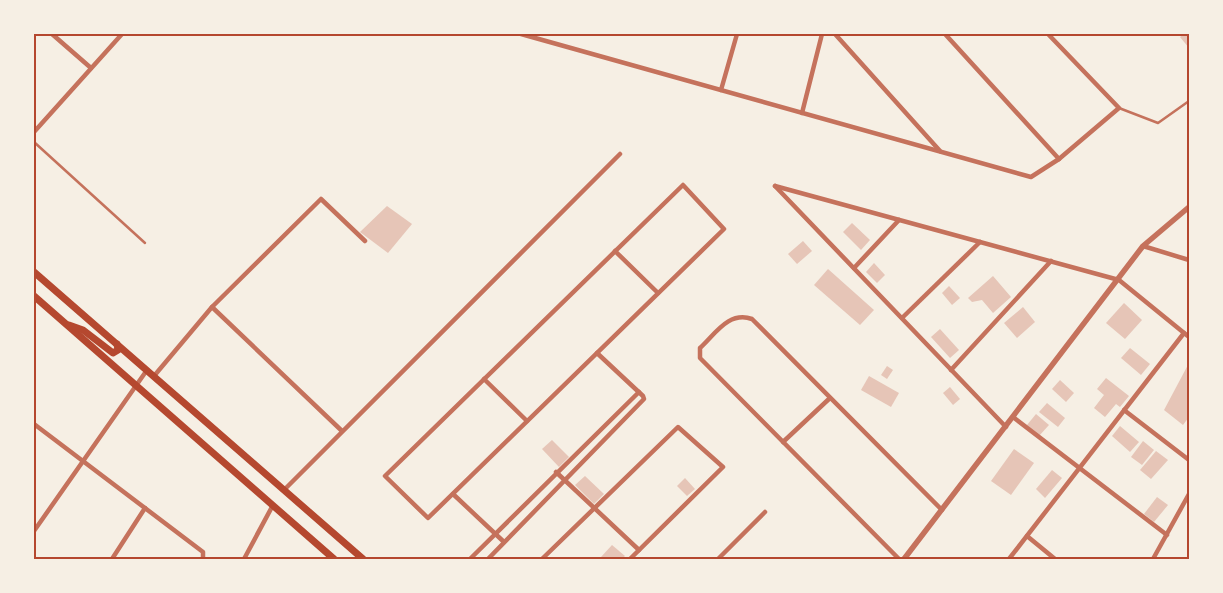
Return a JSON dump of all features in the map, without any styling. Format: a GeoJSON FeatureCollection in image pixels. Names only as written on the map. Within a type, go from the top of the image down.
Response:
{"type":"FeatureCollection","features":[{"type":"Feature","properties":{"kind":"main road"},"geometry":{"type":"LineString","coordinates":[[34,272],[363,559]]}},
{"type":"Feature","properties":{"kind":"main road"},"geometry":{"type":"LineString","coordinates":[[34,296],[334,559]]}},
{"type":"Feature","properties":{"kind":"main road"},"geometry":{"type":"LineString","coordinates":[[66,324],[83,330],[113,354],[118,350],[116,344]]}},
{"type":"Feature","properties":{"kind":"street"},"geometry":{"type":"LineString","coordinates":[[52,34],[91,68]]}},
{"type":"Feature","properties":{"kind":"street"},"geometry":{"type":"LineString","coordinates":[[34,132],[122,34]]}},
{"type":"Feature","properties":{"kind":"street"},"geometry":{"type":"LineString","coordinates":[[521,34],[1030,177],[1060,159],[1119,108],[1048,34]]}},
{"type":"Feature","properties":{"kind":"street"},"geometry":{"type":"LineString","coordinates":[[721,90],[737,34]]}},
{"type":"Feature","properties":{"kind":"street"},"geometry":{"type":"LineString","coordinates":[[802,113],[822,34]]}},
{"type":"Feature","properties":{"kind":"street"},"geometry":{"type":"LineString","coordinates":[[835,34],[941,152]]}},
{"type":"Feature","properties":{"kind":"street"},"geometry":{"type":"LineString","coordinates":[[945,34],[1060,159]]}},
{"type":"Feature","properties":{"kind":"street"},"geometry":{"type":"LineString","coordinates":[[284,490],[620,154]]}},
{"type":"Feature","properties":{"kind":"street"},"geometry":{"type":"LineString","coordinates":[[683,185],[724,229],[428,518],[385,476],[615,252],[683,185]]}},
{"type":"Feature","properties":{"kind":"street"},"geometry":{"type":"LineString","coordinates":[[1006,427],[775,186],[1119,280],[1189,338]]}},
{"type":"Feature","properties":{"kind":"street"},"geometry":{"type":"LineString","coordinates":[[154,376],[212,307],[320,198],[365,241]]}},
{"type":"Feature","properties":{"kind":"street"},"geometry":{"type":"LineString","coordinates":[[904,559],[1119,280],[1143,246],[1189,207]]}},
{"type":"Feature","properties":{"kind":"street"},"geometry":{"type":"LineString","coordinates":[[854,268],[899,220]]}},
{"type":"Feature","properties":{"kind":"street"},"geometry":{"type":"LineString","coordinates":[[902,318],[980,242]]}},
{"type":"Feature","properties":{"kind":"street"},"geometry":{"type":"LineString","coordinates":[[1143,246],[1189,260]]}},
{"type":"Feature","properties":{"kind":"street"},"geometry":{"type":"LineString","coordinates":[[615,252],[658,293]]}},
{"type":"Feature","properties":{"kind":"street"},"geometry":{"type":"LineString","coordinates":[[952,370],[1051,261]]}},
{"type":"Feature","properties":{"kind":"street"},"geometry":{"type":"LineString","coordinates":[[212,307],[342,431]]}},
{"type":"Feature","properties":{"kind":"street"},"geometry":{"type":"LineString","coordinates":[[899,559],[700,358],[700,348],[734,317],[743,316],[752,320],[942,510]]}},
{"type":"Feature","properties":{"kind":"street"},"geometry":{"type":"LineString","coordinates":[[1009,559],[1184,333]]}},
{"type":"Feature","properties":{"kind":"street"},"geometry":{"type":"LineString","coordinates":[[488,559],[644,399],[639,392],[597,353]]}},
{"type":"Feature","properties":{"kind":"street"},"geometry":{"type":"LineString","coordinates":[[34,531],[146,370]]}},
{"type":"Feature","properties":{"kind":"street"},"geometry":{"type":"LineString","coordinates":[[484,379],[527,421]]}},
{"type":"Feature","properties":{"kind":"street"},"geometry":{"type":"LineString","coordinates":[[470,559],[639,392]]}},
{"type":"Feature","properties":{"kind":"street"},"geometry":{"type":"LineString","coordinates":[[783,442],[830,398]]}},
{"type":"Feature","properties":{"kind":"street"},"geometry":{"type":"LineString","coordinates":[[1124,410],[1189,460]]}},
{"type":"Feature","properties":{"kind":"street"},"geometry":{"type":"LineString","coordinates":[[1014,417],[1078,469],[1167,534]]}},
{"type":"Feature","properties":{"kind":"street"},"geometry":{"type":"LineString","coordinates":[[34,424],[203,552],[203,559]]}},
{"type":"Feature","properties":{"kind":"street"},"geometry":{"type":"LineString","coordinates":[[542,559],[678,427],[723,467],[630,559]]}},
{"type":"Feature","properties":{"kind":"street"},"geometry":{"type":"LineString","coordinates":[[556,472],[640,550]]}},
{"type":"Feature","properties":{"kind":"street"},"geometry":{"type":"LineString","coordinates":[[453,494],[504,542]]}},
{"type":"Feature","properties":{"kind":"street"},"geometry":{"type":"LineString","coordinates":[[1153,559],[1189,494]]}},
{"type":"Feature","properties":{"kind":"street"},"geometry":{"type":"LineString","coordinates":[[244,559],[273,505]]}},
{"type":"Feature","properties":{"kind":"street"},"geometry":{"type":"LineString","coordinates":[[112,559],[145,508]]}},
{"type":"Feature","properties":{"kind":"street"},"geometry":{"type":"LineString","coordinates":[[718,559],[765,512]]}},
{"type":"Feature","properties":{"kind":"street"},"geometry":{"type":"LineString","coordinates":[[34,520],[39,524]]}},
{"type":"Feature","properties":{"kind":"street"},"geometry":{"type":"LineString","coordinates":[[1027,536],[1055,559]]}},
{"type":"Feature","properties":{"kind":"lane"},"geometry":{"type":"LineString","coordinates":[[1119,108],[1158,123],[1189,101]]}},
{"type":"Feature","properties":{"kind":"lane"},"geometry":{"type":"LineString","coordinates":[[34,142],[144,243]]}},
{"type":"Feature","properties":{"kind":"building"},"geometry":{"type":"Polygon","coordinates":[[[1184,34],[1189,34],[1189,48],[1180,37],[1184,34]]]}},
{"type":"Feature","properties":{"kind":"building"},"geometry":{"type":"Polygon","coordinates":[[[387,206],[412,224],[388,253],[360,232],[387,206]]]}},
{"type":"Feature","properties":{"kind":"building"},"geometry":{"type":"Polygon","coordinates":[[[852,223],[870,240],[861,250],[843,232],[852,223]]]}},
{"type":"Feature","properties":{"kind":"building"},"geometry":{"type":"Polygon","coordinates":[[[803,241],[812,251],[797,264],[788,254],[803,241]]]}},
{"type":"Feature","properties":{"kind":"building"},"geometry":{"type":"Polygon","coordinates":[[[874,263],[885,275],[877,283],[866,272],[874,263]]]}},
{"type":"Feature","properties":{"kind":"building"},"geometry":{"type":"Polygon","coordinates":[[[828,269],[874,310],[860,325],[814,285],[828,269]]]}},
{"type":"Feature","properties":{"kind":"building"},"geometry":{"type":"Polygon","coordinates":[[[993,276],[1011,297],[993,313],[982,300],[972,302],[968,298],[993,276]]]}},
{"type":"Feature","properties":{"kind":"building"},"geometry":{"type":"Polygon","coordinates":[[[949,286],[960,298],[952,305],[942,293],[949,286]]]}},
{"type":"Feature","properties":{"kind":"building"},"geometry":{"type":"Polygon","coordinates":[[[1124,303],[1142,320],[1125,339],[1106,323],[1124,303]]]}},
{"type":"Feature","properties":{"kind":"building"},"geometry":{"type":"Polygon","coordinates":[[[1023,307],[1035,322],[1017,338],[1004,323],[1023,307]]]}},
{"type":"Feature","properties":{"kind":"building"},"geometry":{"type":"Polygon","coordinates":[[[940,329],[959,350],[950,358],[931,337],[940,329]]]}},
{"type":"Feature","properties":{"kind":"building"},"geometry":{"type":"Polygon","coordinates":[[[1130,348],[1150,364],[1141,375],[1121,358],[1130,348]]]}},
{"type":"Feature","properties":{"kind":"building"},"geometry":{"type":"Polygon","coordinates":[[[1189,363],[1189,417],[1183,425],[1164,410],[1189,363]]]}},
{"type":"Feature","properties":{"kind":"building"},"geometry":{"type":"Polygon","coordinates":[[[887,366],[893,370],[887,379],[881,375],[887,366]]]}},
{"type":"Feature","properties":{"kind":"building"},"geometry":{"type":"Polygon","coordinates":[[[869,376],[899,393],[891,407],[861,390],[869,376]]]}},
{"type":"Feature","properties":{"kind":"building"},"geometry":{"type":"Polygon","coordinates":[[[1106,378],[1129,396],[1120,407],[1116,404],[1105,417],[1094,408],[1104,395],[1097,389],[1106,378]]]}},
{"type":"Feature","properties":{"kind":"building"},"geometry":{"type":"Polygon","coordinates":[[[1060,380],[1074,393],[1066,402],[1052,389],[1060,380]]]}},
{"type":"Feature","properties":{"kind":"building"},"geometry":{"type":"Polygon","coordinates":[[[950,387],[960,399],[953,405],[943,393],[950,387]]]}},
{"type":"Feature","properties":{"kind":"building"},"geometry":{"type":"Polygon","coordinates":[[[1047,403],[1065,418],[1058,427],[1039,412],[1047,403]]]}},
{"type":"Feature","properties":{"kind":"building"},"geometry":{"type":"Polygon","coordinates":[[[1036,414],[1049,425],[1039,436],[1027,425],[1036,414]]]}},
{"type":"Feature","properties":{"kind":"building"},"geometry":{"type":"Polygon","coordinates":[[[1120,426],[1139,442],[1130,452],[1112,436],[1120,426]]]}},
{"type":"Feature","properties":{"kind":"building"},"geometry":{"type":"Polygon","coordinates":[[[552,440],[569,457],[559,467],[542,449],[552,440]]]}},
{"type":"Feature","properties":{"kind":"building"},"geometry":{"type":"Polygon","coordinates":[[[1143,441],[1154,450],[1142,465],[1131,457],[1143,441]]]}},
{"type":"Feature","properties":{"kind":"building"},"geometry":{"type":"Polygon","coordinates":[[[1014,449],[1034,463],[1011,495],[991,481],[1014,449]]]}},
{"type":"Feature","properties":{"kind":"building"},"geometry":{"type":"Polygon","coordinates":[[[1156,451],[1168,460],[1151,479],[1140,470],[1156,451]]]}},
{"type":"Feature","properties":{"kind":"building"},"geometry":{"type":"Polygon","coordinates":[[[1052,470],[1062,478],[1045,498],[1036,489],[1052,470]]]}},
{"type":"Feature","properties":{"kind":"building"},"geometry":{"type":"Polygon","coordinates":[[[585,476],[604,494],[594,504],[575,485],[585,476]]]}},
{"type":"Feature","properties":{"kind":"building"},"geometry":{"type":"Polygon","coordinates":[[[685,478],[695,489],[687,496],[677,486],[685,478]]]}},
{"type":"Feature","properties":{"kind":"building"},"geometry":{"type":"Polygon","coordinates":[[[1157,497],[1168,505],[1154,522],[1144,514],[1157,497]]]}},
{"type":"Feature","properties":{"kind":"building"},"geometry":{"type":"Polygon","coordinates":[[[612,545],[625,556],[622,559],[603,559],[601,557],[612,545]]]}}]}
